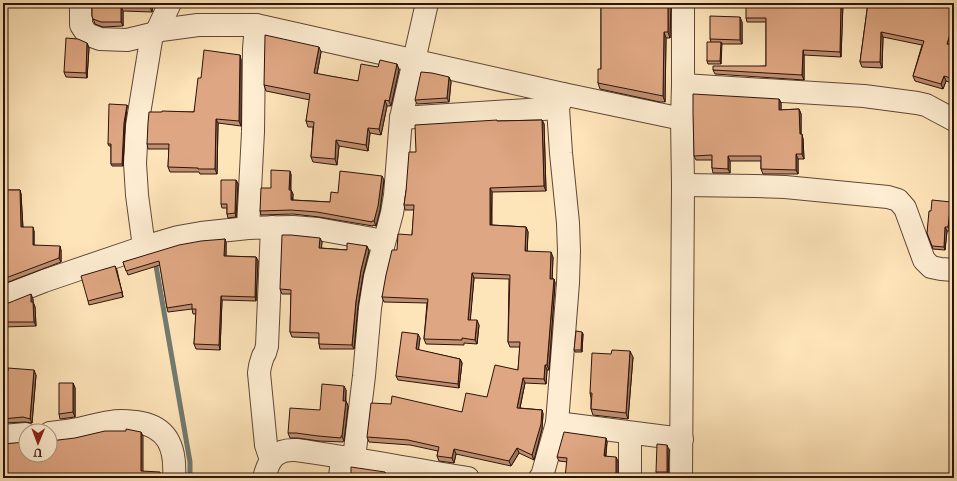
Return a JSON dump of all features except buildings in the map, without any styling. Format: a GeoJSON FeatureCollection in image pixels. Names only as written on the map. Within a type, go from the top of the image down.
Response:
{"type":"FeatureCollection","features":[{"type":"Feature","properties":{"kind":"street"},"geometry":{"type":"LineString","coordinates":[[81,3],[81,26],[86,34],[100,39],[127,40],[162,31],[198,25],[256,25],[414,60],[561,101],[682,119]]}},
{"type":"Feature","properties":{"kind":"street"},"geometry":{"type":"LineString","coordinates":[[144,247],[137,195],[135,163],[137,126],[170,3]]}},
{"type":"Feature","properties":{"kind":"street"},"geometry":{"type":"LineString","coordinates":[[340,478],[348,457],[364,376],[370,308],[375,277],[384,241],[389,229],[395,195],[401,118],[427,3]]}},
{"type":"Feature","properties":{"kind":"street"},"geometry":{"type":"LineString","coordinates":[[681,478],[683,3]]}},
{"type":"Feature","properties":{"kind":"street"},"geometry":{"type":"LineString","coordinates":[[248,228],[253,132],[254,49],[256,25]]}},
{"type":"Feature","properties":{"kind":"street"},"geometry":{"type":"LineString","coordinates":[[683,85],[864,96],[926,105],[954,120]]}},
{"type":"Feature","properties":{"kind":"street"},"geometry":{"type":"LineString","coordinates":[[401,118],[561,101]]}},
{"type":"Feature","properties":{"kind":"street"},"geometry":{"type":"LineString","coordinates":[[542,477],[558,423],[568,283],[568,223],[561,153],[561,101]]}},
{"type":"Feature","properties":{"kind":"street"},"geometry":{"type":"LineString","coordinates":[[683,185],[785,187],[888,197],[898,200],[906,208],[924,260],[931,267],[954,270]]}},
{"type":"Feature","properties":{"kind":"street"},"geometry":{"type":"LineString","coordinates":[[272,227],[267,346],[259,373],[266,445],[272,458]]}},
{"type":"Feature","properties":{"kind":"street"},"geometry":{"type":"LineString","coordinates":[[3,297],[44,280],[144,247],[178,237],[201,233],[248,228],[293,227],[318,229],[384,241]]}},
{"type":"Feature","properties":{"kind":"street"},"geometry":{"type":"LineString","coordinates":[[58,432],[77,430],[113,421],[128,421],[152,425],[168,440],[173,454],[174,478]]}},
{"type":"Feature","properties":{"kind":"street"},"geometry":{"type":"LineString","coordinates":[[558,423],[682,439]]}},
{"type":"Feature","properties":{"kind":"street"},"geometry":{"type":"LineString","coordinates":[[630,432],[630,478]]}},
{"type":"Feature","properties":{"kind":"street"},"geometry":{"type":"LineString","coordinates":[[3,436],[18,435]]}},
{"type":"Feature","properties":{"kind":"street"},"geometry":{"type":"LineString","coordinates":[[264,478],[272,458],[282,451],[289,450],[348,457],[421,474],[468,478]]}},
{"type":"Feature","properties":{"kind":"waterway"},"geometry":{"type":"LineString","coordinates":[[155,260],[190,462],[190,478]]}}]}
